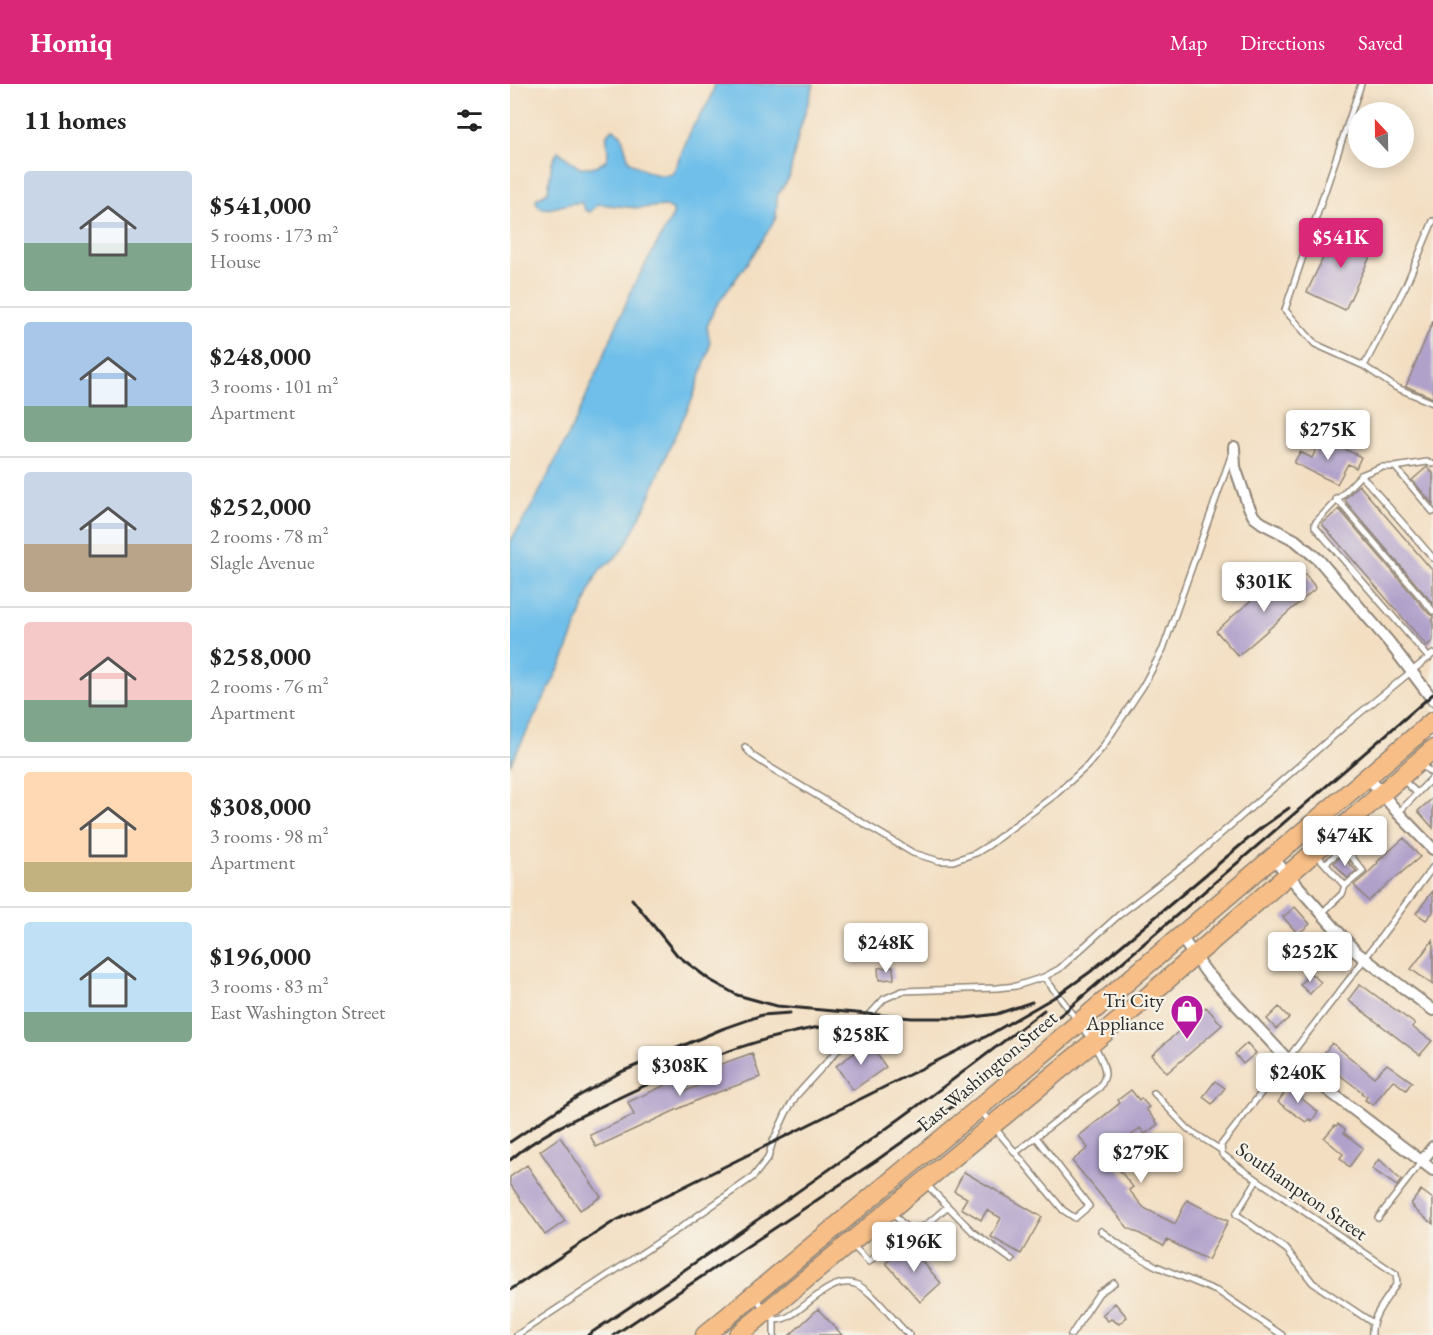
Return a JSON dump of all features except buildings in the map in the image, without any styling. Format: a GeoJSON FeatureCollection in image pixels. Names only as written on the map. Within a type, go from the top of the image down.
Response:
{"type":"FeatureCollection","features":[{"type":"Feature","properties":{"kind":"highway","name":"East Washington Street"},"geometry":{"type":"LineString","coordinates":[[705,1335],[1181,938],[1433,721]]}},
{"type":"Feature","properties":{"kind":"highway"},"geometry":{"type":"LineString","coordinates":[[738,1335],[770,1315],[850,1243],[1093,1043],[1288,875],[1319,858],[1339,841],[1382,794],[1433,749]]}},
{"type":"Feature","properties":{"kind":"street"},"geometry":{"type":"LineString","coordinates":[[1234,447],[1235,467],[1248,506],[1254,516],[1262,523],[1295,540],[1319,560],[1389,642],[1433,700]]}},
{"type":"Feature","properties":{"kind":"street"},"geometry":{"type":"LineString","coordinates":[[1368,777],[1398,813],[1433,849]]}},
{"type":"Feature","properties":{"kind":"street"},"geometry":{"type":"LineString","coordinates":[[1273,858],[1364,959],[1433,1010]]}},
{"type":"Feature","properties":{"kind":"street"},"geometry":{"type":"LineString","coordinates":[[1181,938],[1206,972],[1287,1059],[1433,1170]]}},
{"type":"Feature","properties":{"kind":"street"},"geometry":{"type":"LineString","coordinates":[[1422,1161],[1433,1147]]}},
{"type":"Feature","properties":{"kind":"lane"},"geometry":{"type":"LineString","coordinates":[[1361,84],[1285,310],[1315,344],[1364,366],[1395,387],[1433,403]]}},
{"type":"Feature","properties":{"kind":"lane"},"geometry":{"type":"LineString","coordinates":[[1364,366],[1406,285],[1433,221]]}},
{"type":"Feature","properties":{"kind":"lane"},"geometry":{"type":"LineString","coordinates":[[745,747],[753,756],[771,768],[913,853],[926,858],[953,861],[976,853],[1056,794],[1088,765],[1143,686],[1163,649],[1234,447]]}},
{"type":"Feature","properties":{"kind":"lane"},"geometry":{"type":"LineString","coordinates":[[517,1335],[753,1177],[768,1158],[773,1141],[796,1096],[884,999],[902,991],[997,988],[1016,986],[1044,977],[1073,957],[1135,901],[1192,859],[1355,717],[1431,656],[1315,527],[1315,523],[1336,498],[1361,475],[1381,467],[1427,462],[1433,464]]}},
{"type":"Feature","properties":{"kind":"lane"},"geometry":{"type":"LineString","coordinates":[[1395,467],[1433,512]]}},
{"type":"Feature","properties":{"kind":"lane"},"geometry":{"type":"LineString","coordinates":[[1361,475],[1433,558]]}},
{"type":"Feature","properties":{"kind":"lane"},"geometry":{"type":"LineString","coordinates":[[1336,498],[1433,611]]}},
{"type":"Feature","properties":{"kind":"lane"},"geometry":{"type":"LineString","coordinates":[[1398,813],[1433,776],[1418,762]]}},
{"type":"Feature","properties":{"kind":"lane"},"geometry":{"type":"LineString","coordinates":[[1401,777],[1417,793]]}},
{"type":"Feature","properties":{"kind":"lane"},"geometry":{"type":"LineString","coordinates":[[1322,913],[1342,894],[1345,886],[1363,871],[1350,859],[1339,841]]}},
{"type":"Feature","properties":{"kind":"lane"},"geometry":{"type":"LineString","coordinates":[[1319,858],[1336,871],[1345,886]]}},
{"type":"Feature","properties":{"kind":"lane","name":"Southampton Street"},"geometry":{"type":"LineString","coordinates":[[1372,1335],[1373,1323],[1397,1283],[1396,1274],[1222,1154],[1221,1144],[1433,867]]}},
{"type":"Feature","properties":{"kind":"lane"},"geometry":{"type":"LineString","coordinates":[[1015,1153],[1100,1087],[1105,1075],[1103,1064],[1093,1043],[1044,977]]}},
{"type":"Feature","properties":{"kind":"lane"},"geometry":{"type":"LineString","coordinates":[[1154,1093],[1188,1129],[1221,1150]]}},
{"type":"Feature","properties":{"kind":"lane"},"geometry":{"type":"LineString","coordinates":[[979,1108],[1063,1210],[1075,1218],[1089,1206],[1036,1137]]}},
{"type":"Feature","properties":{"kind":"lane"},"geometry":{"type":"LineString","coordinates":[[1378,1218],[1422,1161]]}},
{"type":"Feature","properties":{"kind":"lane"},"geometry":{"type":"LineString","coordinates":[[1257,1180],[1236,1214],[1287,1250],[1312,1283],[1373,1323]]}},
{"type":"Feature","properties":{"kind":"lane"},"geometry":{"type":"LineString","coordinates":[[924,1182],[973,1233],[1012,1260]]}},
{"type":"Feature","properties":{"kind":"lane"},"geometry":{"type":"LineString","coordinates":[[850,1243],[869,1262],[908,1228],[925,1226],[947,1206]]}},
{"type":"Feature","properties":{"kind":"lane"},"geometry":{"type":"LineString","coordinates":[[889,1211],[908,1228]]}},
{"type":"Feature","properties":{"kind":"lane"},"geometry":{"type":"LineString","coordinates":[[1101,1231],[1156,1266],[1220,1292],[1282,1335]]}},
{"type":"Feature","properties":{"kind":"lane"},"geometry":{"type":"LineString","coordinates":[[770,1315],[787,1318],[831,1285],[849,1282],[867,1290],[909,1335]]}},
{"type":"Feature","properties":{"kind":"lane"},"geometry":{"type":"LineString","coordinates":[[1071,1335],[1094,1299],[1114,1282]]}},
{"type":"Feature","properties":{"kind":"lane"},"geometry":{"type":"LineString","coordinates":[[754,1295],[770,1315],[774,1335]]}},
{"type":"Feature","properties":{"kind":"water"},"geometry":{"type":"Polygon","coordinates":[[[715,84],[814,84],[799,132],[789,178],[777,196],[776,218],[714,309],[707,327],[709,350],[692,400],[648,501],[625,546],[600,570],[594,580],[563,661],[510,765],[510,542],[535,501],[576,420],[634,285],[673,215],[673,210],[665,206],[638,208],[599,204],[590,212],[585,210],[582,203],[542,208],[537,205],[536,199],[548,192],[552,162],[558,151],[578,167],[592,167],[601,164],[608,154],[607,134],[613,129],[621,134],[629,161],[656,174],[673,173],[692,128],[710,100],[715,84]]]}},
{"type":"Feature","properties":{"kind":"railway"},"geometry":{"type":"LineString","coordinates":[[614,1335],[877,1160],[966,1097],[1019,1048],[1068,1009],[1433,694]]}},
{"type":"Feature","properties":{"kind":"railway"},"geometry":{"type":"LineString","coordinates":[[510,1290],[613,1222],[987,1036],[1058,995],[1090,972],[1261,828],[1289,808]]}},
{"type":"Feature","properties":{"kind":"railway"},"geometry":{"type":"LineString","coordinates":[[632,899],[677,955],[710,980],[737,995],[777,1006],[912,1018],[966,1018],[997,1014],[1032,1002]]}},
{"type":"Feature","properties":{"kind":"railway"},"geometry":{"type":"LineString","coordinates":[[588,1335],[819,1177],[933,1095],[1044,1010]]}},
{"type":"Feature","properties":{"kind":"railway"},"geometry":{"type":"LineString","coordinates":[[510,1142],[577,1097],[621,1072],[722,1029],[762,1015],[790,1013]]}},
{"type":"Feature","properties":{"kind":"railway"},"geometry":{"type":"LineString","coordinates":[[510,1160],[545,1135],[570,1121],[658,1079],[709,1058],[787,1034],[839,1023],[864,1021]]}},
{"type":"Feature","properties":{"kind":"place","name":"Tri City Appliance"},"geometry":{"type":"Point","coordinates":[1187,1040]}}]}
